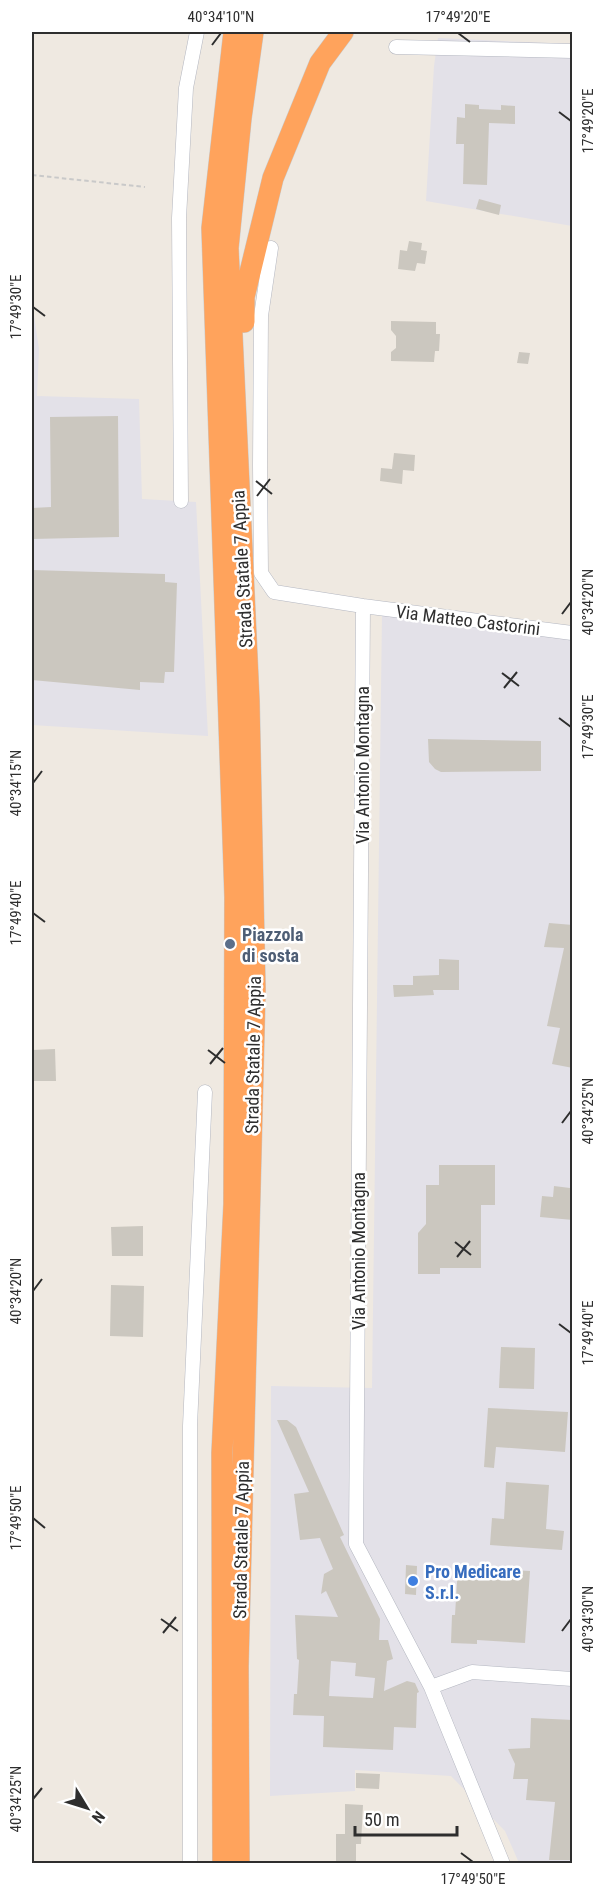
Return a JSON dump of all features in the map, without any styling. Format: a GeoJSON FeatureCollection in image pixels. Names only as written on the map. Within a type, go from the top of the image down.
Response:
{"type":"FeatureCollection","features":[{"type":"Feature","properties":{"kind":"highway","name":"Strada Statale 7 Appia"},"geometry":{"type":"LineString","coordinates":[[223,1863],[222,1453],[234,1204],[235,897],[212,228],[234,32]]}},
{"type":"Feature","properties":{"kind":"highway","name":"Strada Statale 7 Appia"},"geometry":{"type":"LineString","coordinates":[[239,1863],[238,1654],[255,990],[249,701],[228,248],[241,118],[253,32]]}},
{"type":"Feature","properties":{"kind":"highway"},"geometry":{"type":"LineString","coordinates":[[240,512],[244,297],[273,178],[320,63],[343,32]]}},
{"type":"Feature","properties":{"kind":"street"},"geometry":{"type":"LineString","coordinates":[[181,501],[179,218],[186,88],[197,32]]}},
{"type":"Feature","properties":{"kind":"street"},"geometry":{"type":"LineString","coordinates":[[396,47],[573,51]]}},
{"type":"Feature","properties":{"kind":"street","name":"Via Matteo Castorini"},"geometry":{"type":"LineString","coordinates":[[271,248],[261,316],[261,573],[274,592],[573,633]]}},
{"type":"Feature","properties":{"kind":"street","name":"Via Antonio Montagna"},"geometry":{"type":"LineString","coordinates":[[363,606],[356,1544],[430,1687],[503,1863]]}},
{"type":"Feature","properties":{"kind":"street"},"geometry":{"type":"LineString","coordinates":[[190,1863],[190,1426],[205,1092]]}},
{"type":"Feature","properties":{"kind":"street"},"geometry":{"type":"LineString","coordinates":[[430,1687],[472,1672],[573,1679]]}},
{"type":"Feature","properties":{"kind":"path"},"geometry":{"type":"LineString","coordinates":[[32,174],[145,187]]}},
{"type":"Feature","properties":{"kind":"shaded area"},"geometry":{"type":"Polygon","coordinates":[[[438,38],[572,44],[572,226],[426,201],[434,66],[438,38]]]}},
{"type":"Feature","properties":{"kind":"shaded area"},"geometry":{"type":"Polygon","coordinates":[[[32,302],[39,349],[37,396],[139,399],[142,499],[196,502],[208,736],[32,725],[32,302]]]}},
{"type":"Feature","properties":{"kind":"shaded area"},"geometry":{"type":"Polygon","coordinates":[[[382,614],[572,636],[572,1863],[519,1863],[505,1831],[451,1776],[355,1770],[355,1791],[270,1796],[271,1386],[372,1388],[382,614]]]}},
{"type":"Feature","properties":{"kind":"building"},"geometry":{"type":"Polygon","coordinates":[[[465,104],[479,105],[479,109],[501,110],[501,105],[515,106],[515,124],[489,123],[487,185],[463,184],[464,144],[456,144],[457,117],[465,118],[465,104]]]}},
{"type":"Feature","properties":{"kind":"building"},"geometry":{"type":"Polygon","coordinates":[[[479,199],[501,205],[499,215],[476,209],[479,199]]]}},
{"type":"Feature","properties":{"kind":"building"},"geometry":{"type":"Polygon","coordinates":[[[409,241],[422,243],[421,250],[427,251],[425,264],[417,263],[415,271],[398,269],[400,250],[407,251],[409,241]]]}},
{"type":"Feature","properties":{"kind":"building"},"geometry":{"type":"Polygon","coordinates":[[[391,321],[436,322],[436,334],[440,334],[439,351],[435,351],[434,362],[391,361],[391,352],[396,348],[396,336],[391,330],[391,321]]]}},
{"type":"Feature","properties":{"kind":"building"},"geometry":{"type":"Polygon","coordinates":[[[519,352],[530,353],[528,364],[517,363],[519,352]]]}},
{"type":"Feature","properties":{"kind":"building"},"geometry":{"type":"Polygon","coordinates":[[[118,416],[119,537],[32,539],[32,508],[51,507],[50,417],[118,416]]]}},
{"type":"Feature","properties":{"kind":"building"},"geometry":{"type":"Polygon","coordinates":[[[394,453],[415,455],[414,471],[403,470],[402,484],[380,481],[381,468],[392,469],[394,453]]]}},
{"type":"Feature","properties":{"kind":"building"},"geometry":{"type":"Polygon","coordinates":[[[32,570],[165,574],[165,582],[177,583],[174,672],[165,672],[164,683],[140,682],[140,690],[32,680],[32,570]]]}},
{"type":"Feature","properties":{"kind":"building"},"geometry":{"type":"Polygon","coordinates":[[[428,739],[541,741],[541,771],[441,772],[429,762],[428,739]]]}},
{"type":"Feature","properties":{"kind":"building"},"geometry":{"type":"Polygon","coordinates":[[[549,923],[573,925],[573,1068],[552,1064],[560,1028],[547,1026],[564,948],[544,947],[549,923]]]}},
{"type":"Feature","properties":{"kind":"building"},"geometry":{"type":"Polygon","coordinates":[[[439,959],[459,960],[459,990],[433,990],[434,995],[394,997],[393,985],[413,985],[413,976],[439,975],[439,959]]]}},
{"type":"Feature","properties":{"kind":"building"},"geometry":{"type":"Polygon","coordinates":[[[55,1049],[56,1081],[32,1081],[32,1050],[55,1049]]]}},
{"type":"Feature","properties":{"kind":"building"},"geometry":{"type":"Polygon","coordinates":[[[439,1165],[495,1165],[495,1205],[481,1205],[481,1268],[440,1268],[440,1274],[418,1274],[418,1233],[426,1224],[426,1185],[439,1185],[439,1165]]]}},
{"type":"Feature","properties":{"kind":"building"},"geometry":{"type":"Polygon","coordinates":[[[554,1186],[570,1188],[570,1199],[573,1200],[573,1220],[540,1217],[542,1196],[553,1197],[554,1186]]]}},
{"type":"Feature","properties":{"kind":"building"},"geometry":{"type":"Polygon","coordinates":[[[143,1226],[143,1256],[112,1256],[111,1227],[143,1226]]]}},
{"type":"Feature","properties":{"kind":"building"},"geometry":{"type":"Polygon","coordinates":[[[111,1285],[144,1286],[143,1337],[110,1336],[111,1285]]]}},
{"type":"Feature","properties":{"kind":"building"},"geometry":{"type":"Polygon","coordinates":[[[501,1347],[535,1348],[534,1389],[499,1388],[501,1347]]]}},
{"type":"Feature","properties":{"kind":"building"},"geometry":{"type":"Polygon","coordinates":[[[488,1408],[568,1412],[565,1452],[496,1447],[494,1468],[484,1467],[488,1408]]]}},
{"type":"Feature","properties":{"kind":"building"},"geometry":{"type":"Polygon","coordinates":[[[277,1420],[287,1420],[296,1427],[344,1535],[340,1537],[380,1619],[379,1640],[388,1640],[393,1659],[387,1661],[384,1691],[407,1681],[415,1683],[419,1692],[417,1693],[416,1728],[394,1727],[393,1750],[323,1747],[324,1716],[293,1715],[299,1660],[297,1659],[295,1615],[338,1617],[326,1591],[321,1594],[324,1574],[333,1569],[320,1538],[300,1540],[294,1494],[309,1492],[277,1420]],[[331,1661],[329,1696],[373,1698],[375,1678],[355,1676],[356,1663],[331,1661]]]}},
{"type":"Feature","properties":{"kind":"building"},"geometry":{"type":"Polygon","coordinates":[[[506,1482],[549,1485],[546,1529],[564,1531],[562,1550],[490,1545],[492,1518],[504,1519],[506,1482]]]}},
{"type":"Feature","properties":{"kind":"building"},"geometry":{"type":"Polygon","coordinates":[[[406,1565],[417,1566],[416,1595],[405,1594],[406,1565]]]}},
{"type":"Feature","properties":{"kind":"building"},"geometry":{"type":"Polygon","coordinates":[[[458,1567],[530,1571],[525,1643],[477,1640],[477,1644],[451,1643],[458,1567]]]}},
{"type":"Feature","properties":{"kind":"building"},"geometry":{"type":"Polygon","coordinates":[[[531,1718],[573,1720],[573,1860],[549,1860],[555,1802],[526,1800],[528,1779],[513,1779],[515,1764],[508,1749],[530,1748],[531,1718]]]}},
{"type":"Feature","properties":{"kind":"building"},"geometry":{"type":"Polygon","coordinates":[[[356,1773],[380,1774],[379,1789],[356,1788],[356,1773]]]}},
{"type":"Feature","properties":{"kind":"building"},"geometry":{"type":"Polygon","coordinates":[[[345,1804],[363,1805],[361,1844],[356,1844],[356,1863],[336,1863],[336,1834],[345,1834],[345,1804]]]}},
{"type":"Feature","properties":{"kind":"place","name":"Piazzola di sosta"},"geometry":{"type":"Point","coordinates":[230,944]}},
{"type":"Feature","properties":{"kind":"place","name":"Pro Medicare S.r.l."},"geometry":{"type":"Point","coordinates":[413,1581]}}]}
